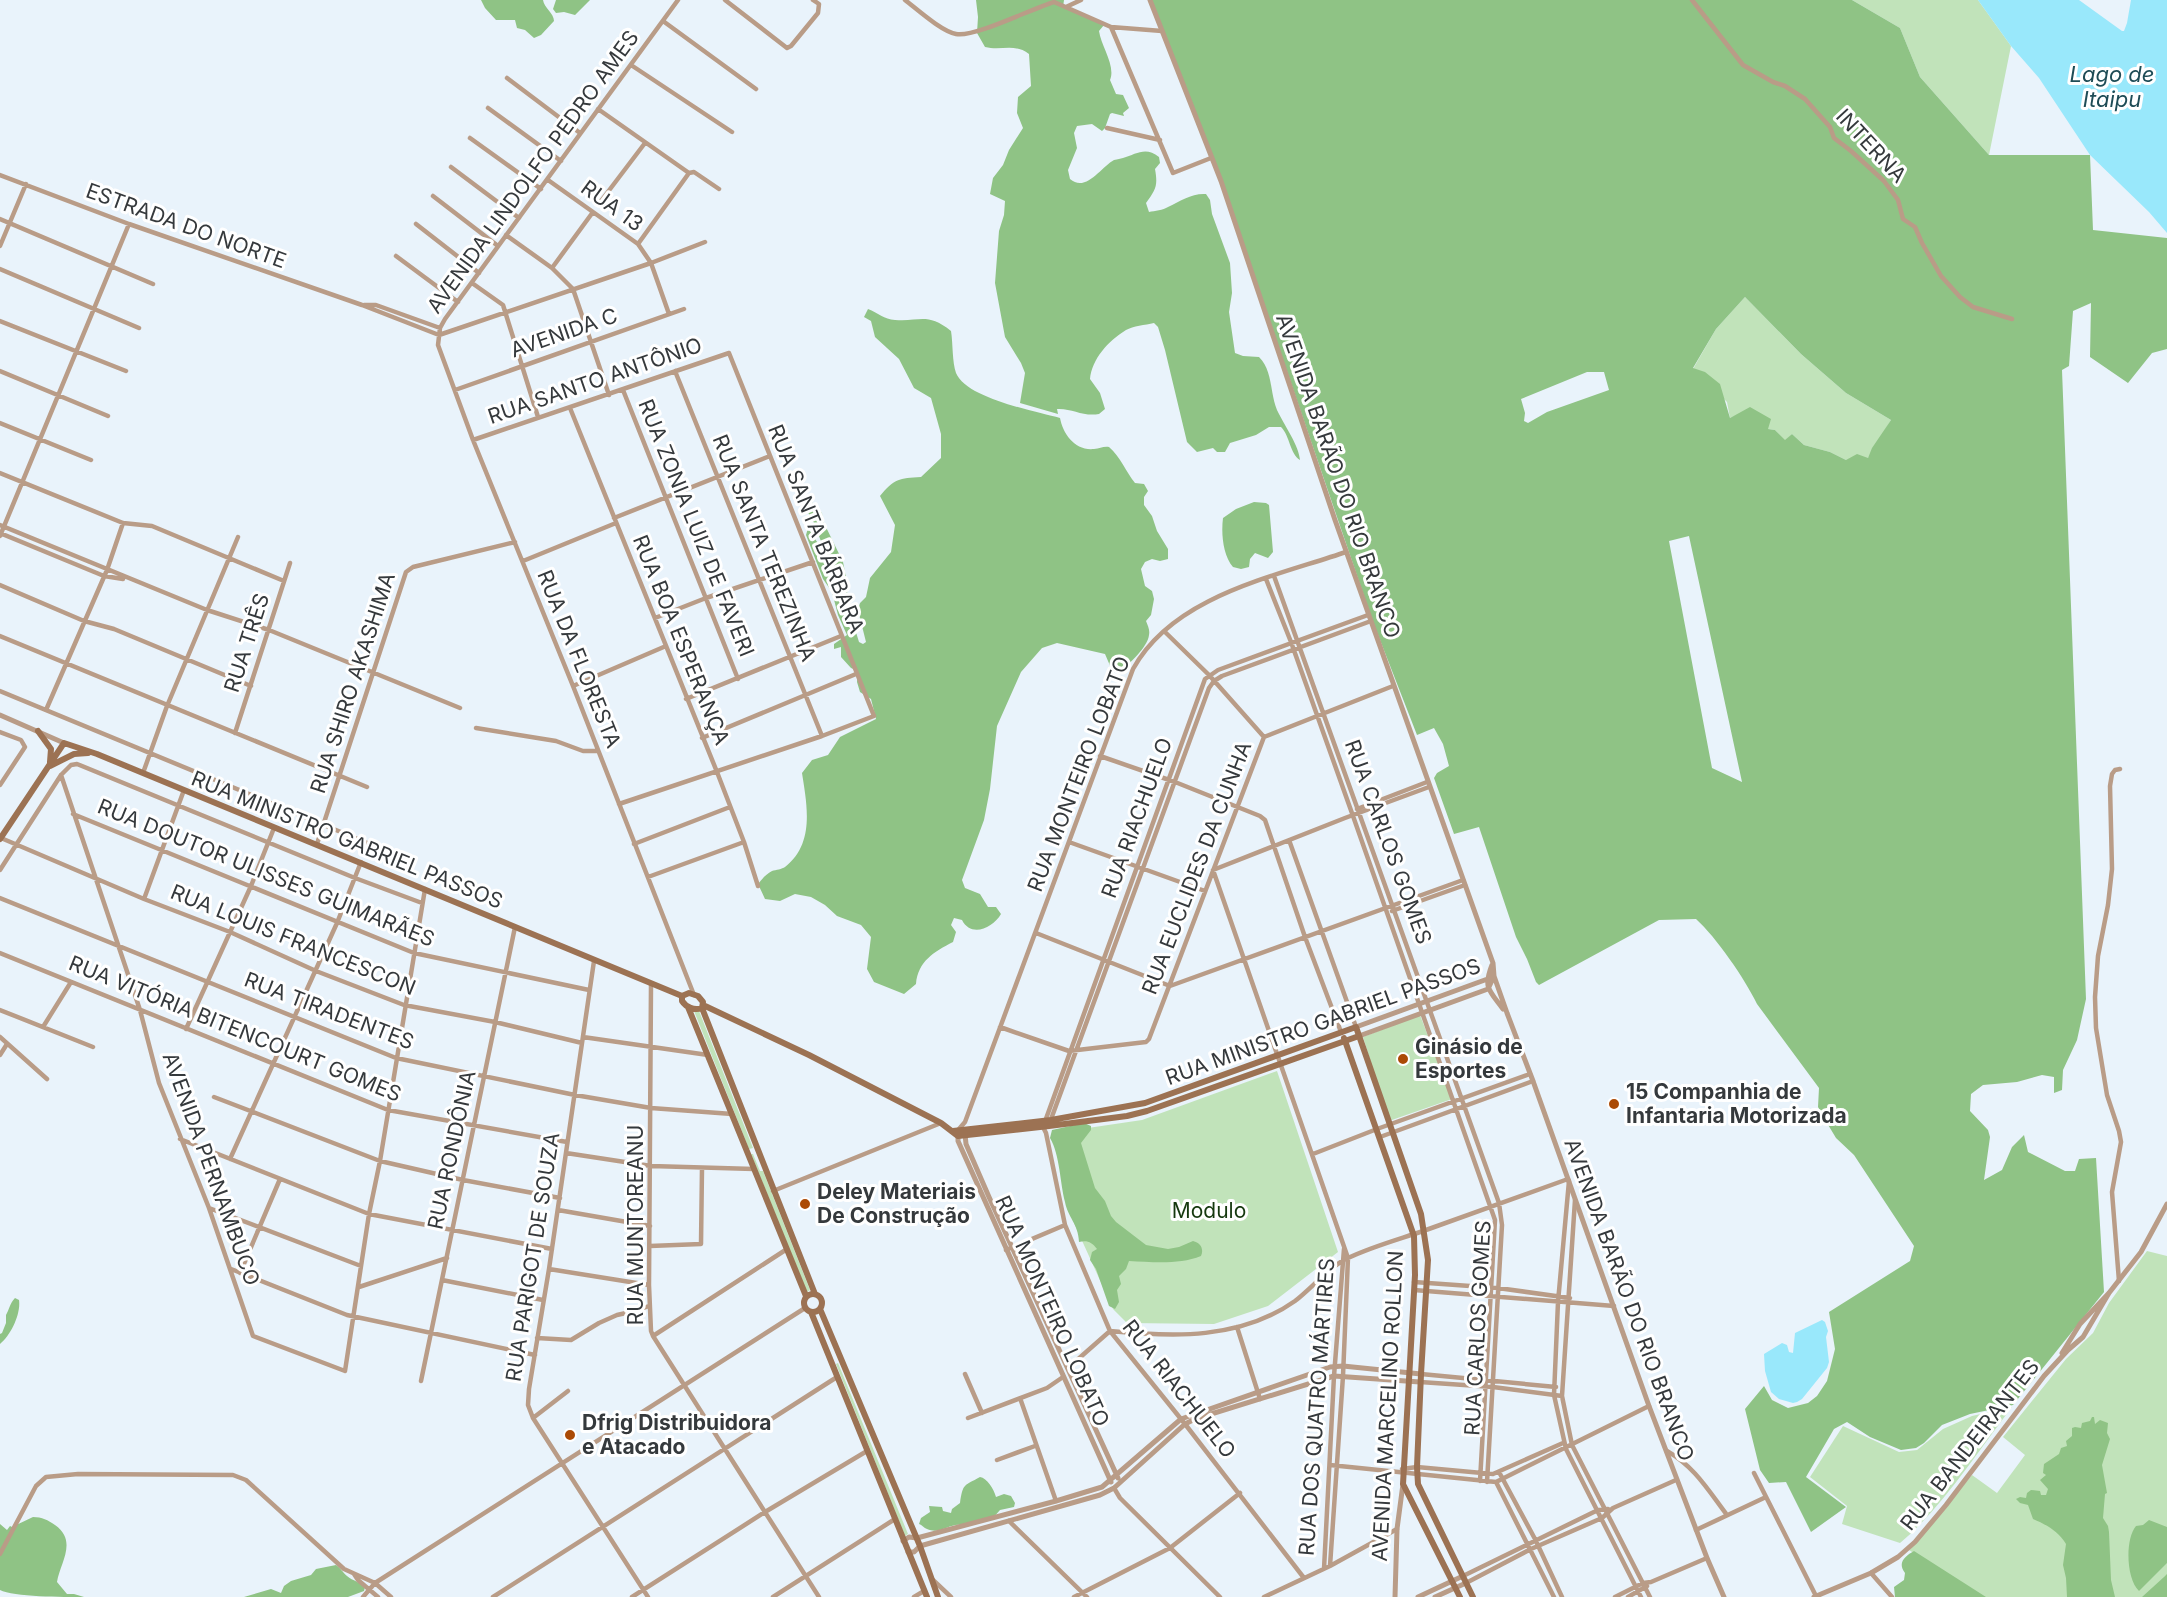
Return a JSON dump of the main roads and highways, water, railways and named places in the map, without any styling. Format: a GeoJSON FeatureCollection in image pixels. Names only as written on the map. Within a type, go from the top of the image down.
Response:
{"type":"FeatureCollection","features":[{"type":"Feature","properties":{"kind":"main road"},"geometry":{"type":"LineString","coordinates":[[0,838],[47,768],[51,758],[51,749],[38,731]]}},
{"type":"Feature","properties":{"kind":"main road","name":"RUA MINISTRO GABRIEL PASSOS"},"geometry":{"type":"LineString","coordinates":[[47,768],[64,743],[97,754],[682,996]]}},
{"type":"Feature","properties":{"kind":"main road"},"geometry":{"type":"LineString","coordinates":[[47,768],[74,754],[97,754]]}},
{"type":"Feature","properties":{"kind":"main road"},"geometry":{"type":"LineString","coordinates":[[702,1006],[696,1010],[688,1007],[683,1003],[682,996],[689,993],[701,998],[756,1150],[814,1294],[822,1300],[820,1309],[917,1538],[938,1597]]}},
{"type":"Feature","properties":{"kind":"main road","name":"RUA MINISTRO GABRIEL PASSOS"},"geometry":{"type":"LineString","coordinates":[[702,1006],[809,1055],[941,1124],[961,1130],[1046,1125],[1137,1113],[1251,1070],[1281,1063],[1359,1036]]}},
{"type":"Feature","properties":{"kind":"main road"},"geometry":{"type":"LineString","coordinates":[[688,1007],[806,1296],[804,1302],[831,1362],[925,1594]]}},
{"type":"Feature","properties":{"kind":"main road","name":"RUA MINISTRO GABRIEL PASSOS"},"geometry":{"type":"LineString","coordinates":[[1251,1070],[1278,1056],[1356,1027]]}},
{"type":"Feature","properties":{"kind":"main road","name":"AVENIDA MARCELINO ROLLON"},"geometry":{"type":"LineString","coordinates":[[1356,1027],[1421,1214],[1424,1230],[1428,1260],[1417,1471],[1418,1484],[1432,1513]]}},
{"type":"Feature","properties":{"kind":"main road","name":"AVENIDA MARCELINO ROLLON"},"geometry":{"type":"LineString","coordinates":[[1341,1032],[1413,1234],[1414,1286],[1403,1484],[1421,1520]]}},
{"type":"Feature","properties":{"kind":"main road"},"geometry":{"type":"LineString","coordinates":[[747,1152],[756,1150]]}},
{"type":"Feature","properties":{"kind":"main road"},"geometry":{"type":"LineString","coordinates":[[1396,1183],[1408,1178]]}},
{"type":"Feature","properties":{"kind":"main road"},"geometry":{"type":"LineString","coordinates":[[806,1296],[814,1294]]}},
{"type":"Feature","properties":{"kind":"main road"},"geometry":{"type":"LineString","coordinates":[[808,1310],[820,1309]]}},
{"type":"Feature","properties":{"kind":"main road"},"geometry":{"type":"LineString","coordinates":[[831,1362],[841,1358]]}},
{"type":"Feature","properties":{"kind":"main road"},"geometry":{"type":"LineString","coordinates":[[1460,1597],[1421,1520],[1432,1513],[1473,1597]]}},
{"type":"Feature","properties":{"kind":"water","name":"Lago de Itaipu"},"geometry":{"type":"Polygon","coordinates":[[[1978,0],[2079,0],[2124,31],[2131,0],[2167,0],[2167,233],[2149,212],[2090,155],[2039,78],[2011,46],[1978,0]]]}},
{"type":"Feature","properties":{"kind":"water"},"geometry":{"type":"Polygon","coordinates":[[[1822,1320],[1828,1331],[1826,1337],[1829,1362],[1827,1368],[1802,1399],[1793,1403],[1779,1399],[1771,1392],[1765,1371],[1764,1354],[1782,1343],[1787,1345],[1789,1352],[1793,1353],[1795,1333],[1822,1320]]]}},
{"type":"Feature","properties":{"kind":"place","name":"Ginásio de Esportes"},"geometry":{"type":"Point","coordinates":[1403,1059]}},
{"type":"Feature","properties":{"kind":"place","name":"15 Companhia de Infantaria Motorizada"},"geometry":{"type":"Point","coordinates":[1614,1104]}},
{"type":"Feature","properties":{"kind":"place","name":"Deley Materiais De Construção"},"geometry":{"type":"Point","coordinates":[805,1204]}},
{"type":"Feature","properties":{"kind":"place","name":"Dfrig Distribuidora e Atacado"},"geometry":{"type":"Point","coordinates":[570,1435]}},
{"type":"Feature","properties":{"kind":"park label","name":"Modulo"},"geometry":{"type":"Point","coordinates":[1209,1211]}}]}
